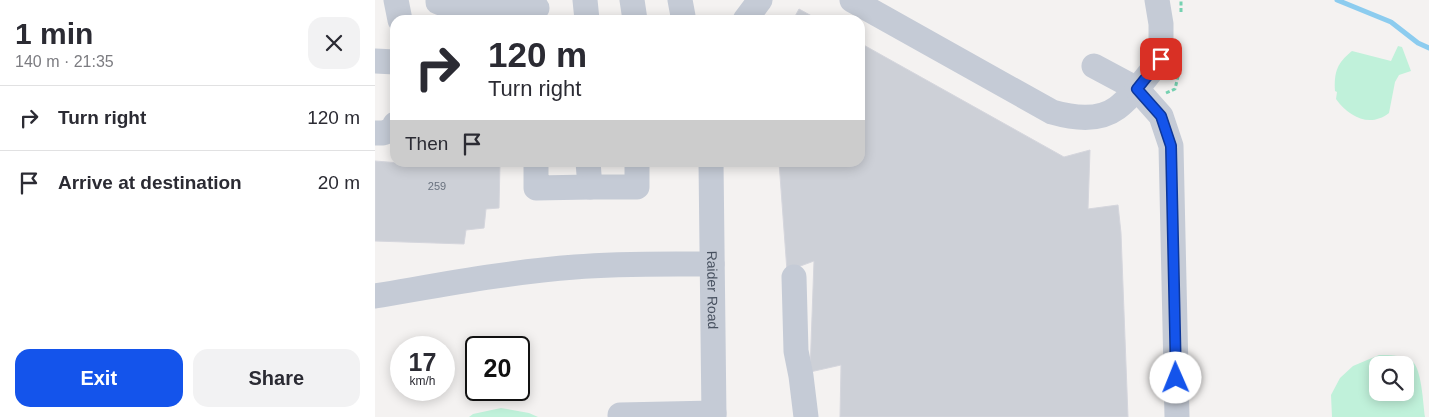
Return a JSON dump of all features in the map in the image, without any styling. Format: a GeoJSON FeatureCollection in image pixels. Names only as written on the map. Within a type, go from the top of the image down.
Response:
{"type":"FeatureCollection","features":[{"type":"Feature","properties":{"kind":"lane"},"geometry":{"type":"LineString","coordinates":[[395,0],[399,15]]}},
{"type":"Feature","properties":{"kind":"lane"},"geometry":{"type":"LineString","coordinates":[[438,0],[438,2],[448,6],[536,9]]}},
{"type":"Feature","properties":{"kind":"lane"},"geometry":{"type":"LineString","coordinates":[[585,0],[586,15]]}},
{"type":"Feature","properties":{"kind":"lane"},"geometry":{"type":"LineString","coordinates":[[632,0],[634,15]]}},
{"type":"Feature","properties":{"kind":"lane"},"geometry":{"type":"LineString","coordinates":[[680,0],[683,15]]}},
{"type":"Feature","properties":{"kind":"lane"},"geometry":{"type":"LineString","coordinates":[[749,15],[760,0]]}},
{"type":"Feature","properties":{"kind":"lane"},"geometry":{"type":"LineString","coordinates":[[852,0],[1052,112],[1074,118],[1095,117],[1116,109],[1137,89],[1161,59],[1161,24],[1157,0]]}},
{"type":"Feature","properties":{"kind":"lane"},"geometry":{"type":"LineString","coordinates":[[375,61],[390,62]]}},
{"type":"Feature","properties":{"kind":"lane"},"geometry":{"type":"LineString","coordinates":[[1094,66],[1137,89],[1161,116],[1171,146],[1177,417]]}},
{"type":"Feature","properties":{"kind":"lane"},"geometry":{"type":"LineString","coordinates":[[375,133],[390,131]]}},
{"type":"Feature","properties":{"kind":"lane"},"geometry":{"type":"LineString","coordinates":[[536,167],[536,188],[637,187],[637,167]]}},
{"type":"Feature","properties":{"kind":"lane"},"geometry":{"type":"LineString","coordinates":[[588,167],[590,187]]}},
{"type":"Feature","properties":{"kind":"lane","name":"Raider Road"},"geometry":{"type":"LineString","coordinates":[[711,167],[714,415]]}},
{"type":"Feature","properties":{"kind":"lane"},"geometry":{"type":"LineString","coordinates":[[375,296],[515,273],[573,267],[617,264],[711,264]]}},
{"type":"Feature","properties":{"kind":"lane"},"geometry":{"type":"LineString","coordinates":[[794,277],[796,351],[806,417]]}},
{"type":"Feature","properties":{"kind":"lane"},"geometry":{"type":"LineString","coordinates":[[620,415],[714,415]]}},
{"type":"Feature","properties":{"kind":"green space"},"geometry":{"type":"Polygon","coordinates":[[[1398,46],[1402,47],[1411,71],[1399,75],[1395,82],[1389,113],[1375,120],[1367,120],[1347,111],[1336,99],[1337,92],[1335,91],[1336,73],[1343,60],[1352,51],[1391,61],[1398,46]]]}},
{"type":"Feature","properties":{"kind":"green space"},"geometry":{"type":"Polygon","coordinates":[[[1379,355],[1400,356],[1377,356],[1379,355]]]}},
{"type":"Feature","properties":{"kind":"green space"},"geometry":{"type":"Polygon","coordinates":[[[1369,359],[1369,401],[1414,401],[1414,363],[1420,378],[1425,417],[1332,417],[1331,395],[1340,378],[1353,366],[1369,359]]]}},
{"type":"Feature","properties":{"kind":"green space"},"geometry":{"type":"Polygon","coordinates":[[[501,408],[529,413],[538,417],[469,417],[473,414],[501,408]]]}},
{"type":"Feature","properties":{"kind":"building"},"geometry":{"type":"Polygon","coordinates":[[[799,9],[810,15],[796,15],[799,9]]]}},
{"type":"Feature","properties":{"kind":"building"},"geometry":{"type":"Polygon","coordinates":[[[865,46],[1064,157],[1090,150],[1088,209],[1118,205],[1121,233],[1128,417],[840,417],[841,365],[810,372],[814,261],[787,271],[779,167],[865,167],[865,46]]]}},
{"type":"Feature","properties":{"kind":"building"},"geometry":{"type":"Polygon","coordinates":[[[375,161],[390,162],[390,167],[500,167],[499,208],[486,209],[484,228],[466,230],[464,244],[375,241],[375,161]]]}},
{"type":"Feature","properties":{"kind":"waterway"},"geometry":{"type":"LineString","coordinates":[[1337,0],[1391,22],[1418,43],[1429,48]]}},
{"type":"Feature","properties":{"kind":"route"},"geometry":{"type":"LineString","coordinates":[[1161,59],[1137,89],[1161,116],[1171,146],[1176,378]]}}]}
